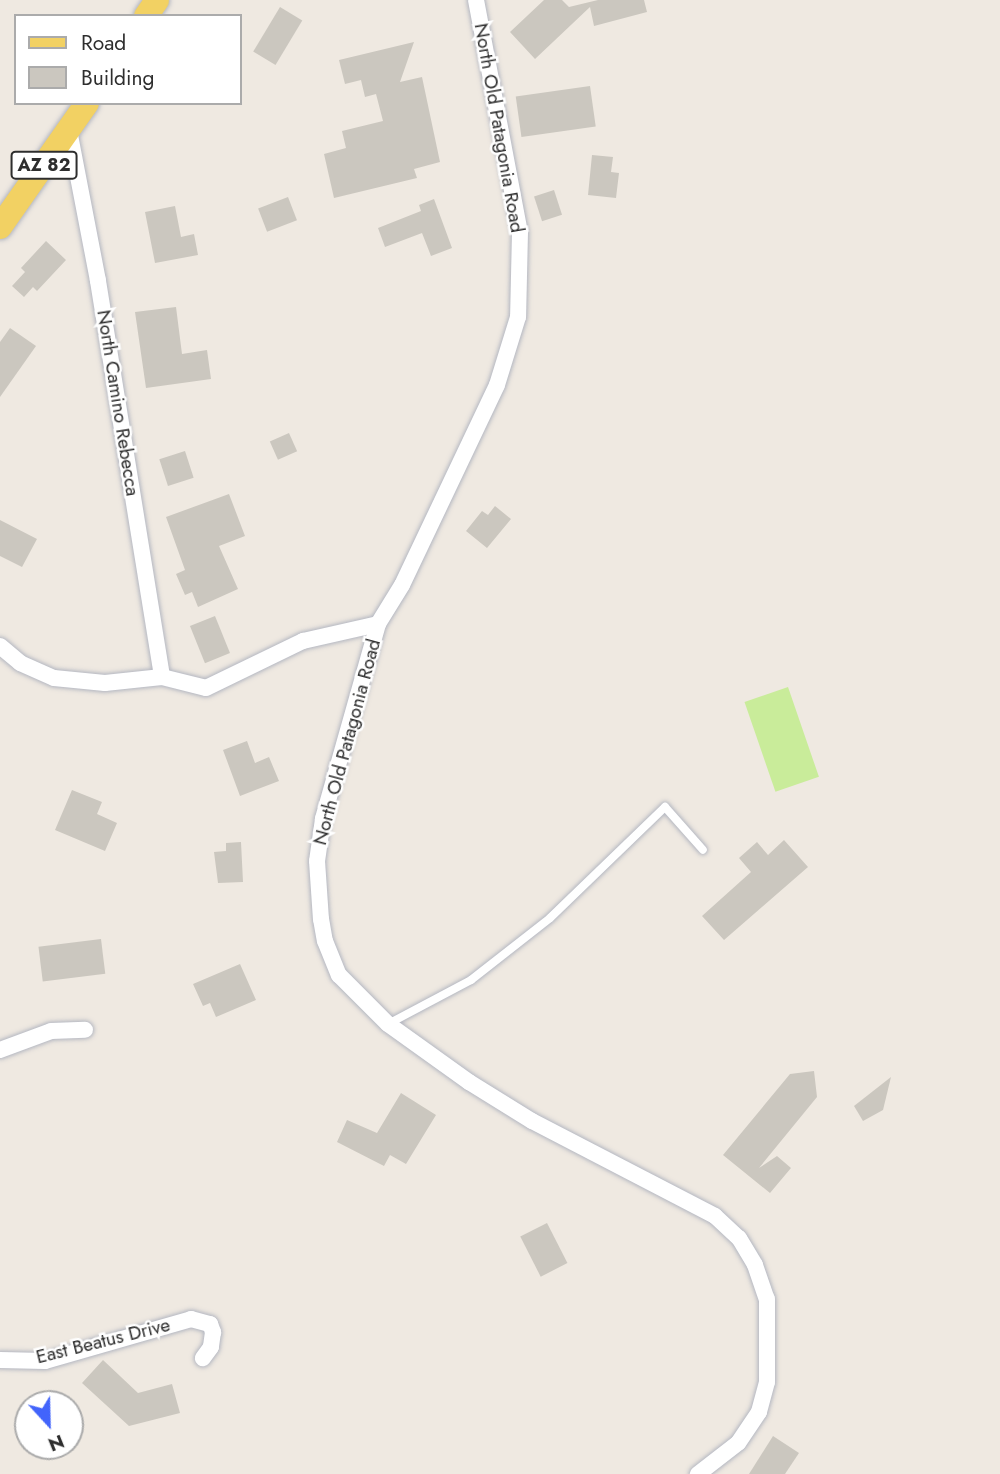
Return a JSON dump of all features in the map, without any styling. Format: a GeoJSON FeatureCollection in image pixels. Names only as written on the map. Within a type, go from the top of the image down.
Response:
{"type":"FeatureCollection","features":[{"type":"Feature","properties":{"kind":"main road","name":"AZ 82"},"geometry":{"type":"LineString","coordinates":[[0,227],[86,105]]}},
{"type":"Feature","properties":{"kind":"street","name":"North Old Patagonia Road"},"geometry":{"type":"LineString","coordinates":[[477,0],[520,232],[518,317],[497,385],[402,585],[379,624],[323,819],[317,861],[321,919],[333,964],[348,985],[388,1024],[469,1082],[531,1121],[715,1216],[739,1238],[755,1265],[767,1299],[766,1382],[759,1412],[738,1443],[698,1474]]}},
{"type":"Feature","properties":{"kind":"street","name":"North Camino Rebecca"},"geometry":{"type":"LineString","coordinates":[[69,130],[98,281],[162,677]]}},
{"type":"Feature","properties":{"kind":"street"},"geometry":{"type":"LineString","coordinates":[[0,646],[20,663],[54,678],[105,683],[162,677],[206,688],[303,641],[379,624]]}},
{"type":"Feature","properties":{"kind":"street"},"geometry":{"type":"LineString","coordinates":[[0,1050],[51,1031],[85,1030]]}},
{"type":"Feature","properties":{"kind":"street","name":"East Beatus Drive"},"geometry":{"type":"LineString","coordinates":[[0,1360],[45,1360],[191,1319],[210,1324],[214,1332],[211,1348],[203,1358]]}},
{"type":"Feature","properties":{"kind":"lane"},"geometry":{"type":"LineString","coordinates":[[388,1024],[471,980],[550,918],[665,807],[704,850]]}},
{"type":"Feature","properties":{"kind":"green space"},"geometry":{"type":"Polygon","coordinates":[[[788,687],[819,777],[775,792],[745,702],[788,687]]]}},
{"type":"Feature","properties":{"kind":"building"},"geometry":{"type":"Polygon","coordinates":[[[544,0],[562,0],[569,7],[598,0],[644,0],[647,12],[594,26],[590,7],[535,59],[510,32],[544,0]]]}},
{"type":"Feature","properties":{"kind":"building"},"geometry":{"type":"Polygon","coordinates":[[[280,7],[302,20],[276,65],[253,52],[280,7]]]}},
{"type":"Feature","properties":{"kind":"building"},"geometry":{"type":"Polygon","coordinates":[[[414,42],[400,82],[422,77],[440,162],[414,169],[417,178],[334,198],[324,154],[346,148],[342,131],[383,121],[376,94],[365,97],[361,80],[345,84],[339,60],[414,42]]]}},
{"type":"Feature","properties":{"kind":"building"},"geometry":{"type":"Polygon","coordinates":[[[590,86],[596,127],[521,137],[516,96],[590,86]]]}},
{"type":"Feature","properties":{"kind":"building"},"geometry":{"type":"Polygon","coordinates":[[[592,155],[613,157],[611,172],[619,173],[616,198],[588,195],[592,155]]]}},
{"type":"Feature","properties":{"kind":"building"},"geometry":{"type":"Polygon","coordinates":[[[554,190],[562,215],[542,221],[534,196],[554,190]]]}},
{"type":"Feature","properties":{"kind":"building"},"geometry":{"type":"Polygon","coordinates":[[[288,197],[297,220],[267,232],[258,208],[288,197]]]}},
{"type":"Feature","properties":{"kind":"building"},"geometry":{"type":"Polygon","coordinates":[[[434,199],[452,248],[431,256],[422,233],[385,247],[378,228],[421,211],[419,205],[434,199]]]}},
{"type":"Feature","properties":{"kind":"building"},"geometry":{"type":"Polygon","coordinates":[[[175,206],[181,237],[194,234],[198,255],[155,263],[145,212],[175,206]]]}},
{"type":"Feature","properties":{"kind":"building"},"geometry":{"type":"Polygon","coordinates":[[[46,241],[66,260],[37,291],[33,287],[24,297],[12,286],[25,272],[21,268],[46,241]]]}},
{"type":"Feature","properties":{"kind":"building"},"geometry":{"type":"Polygon","coordinates":[[[176,307],[182,354],[207,350],[211,379],[146,388],[135,312],[176,307]]]}},
{"type":"Feature","properties":{"kind":"building"},"geometry":{"type":"Polygon","coordinates":[[[10,328],[36,346],[0,397],[0,342],[10,328]]]}},
{"type":"Feature","properties":{"kind":"building"},"geometry":{"type":"Polygon","coordinates":[[[289,433],[297,451],[278,460],[270,442],[289,433]]]}},
{"type":"Feature","properties":{"kind":"building"},"geometry":{"type":"Polygon","coordinates":[[[185,451],[194,478],[168,486],[159,459],[185,451]]]}},
{"type":"Feature","properties":{"kind":"building"},"geometry":{"type":"Polygon","coordinates":[[[229,494],[245,536],[219,546],[238,589],[198,607],[192,592],[185,595],[176,574],[185,570],[166,517],[229,494]]]}},
{"type":"Feature","properties":{"kind":"building"},"geometry":{"type":"Polygon","coordinates":[[[495,506],[511,519],[487,548],[466,531],[482,511],[488,515],[495,506]]]}},
{"type":"Feature","properties":{"kind":"building"},"geometry":{"type":"Polygon","coordinates":[[[0,520],[37,539],[22,567],[0,556],[0,520]]]}},
{"type":"Feature","properties":{"kind":"building"},"geometry":{"type":"Polygon","coordinates":[[[215,616],[230,653],[205,663],[190,626],[215,616]]]}},
{"type":"Feature","properties":{"kind":"building"},"geometry":{"type":"Polygon","coordinates":[[[247,741],[255,763],[269,757],[279,781],[240,796],[223,750],[247,741]]]}},
{"type":"Feature","properties":{"kind":"building"},"geometry":{"type":"Polygon","coordinates":[[[72,790],[102,802],[97,814],[117,823],[105,851],[55,830],[72,790]]]}},
{"type":"Feature","properties":{"kind":"building"},"geometry":{"type":"Polygon","coordinates":[[[784,840],[808,867],[724,940],[702,916],[751,872],[739,858],[757,842],[768,855],[784,840]]]}},
{"type":"Feature","properties":{"kind":"building"},"geometry":{"type":"Polygon","coordinates":[[[241,842],[243,882],[218,883],[214,852],[226,851],[226,843],[241,842]]]}},
{"type":"Feature","properties":{"kind":"building"},"geometry":{"type":"Polygon","coordinates":[[[101,939],[105,974],[43,981],[38,947],[101,939]]]}},
{"type":"Feature","properties":{"kind":"building"},"geometry":{"type":"Polygon","coordinates":[[[240,964],[256,1000],[216,1017],[210,1003],[203,1006],[193,984],[240,964]]]}},
{"type":"Feature","properties":{"kind":"building"},"geometry":{"type":"Polygon","coordinates":[[[814,1071],[817,1097],[759,1168],[777,1156],[791,1168],[770,1193],[723,1155],[790,1074],[814,1071]]]}},
{"type":"Feature","properties":{"kind":"building"},"geometry":{"type":"Polygon","coordinates":[[[891,1077],[883,1110],[863,1121],[854,1106],[891,1077]]]}},
{"type":"Feature","properties":{"kind":"building"},"geometry":{"type":"Polygon","coordinates":[[[401,1093],[436,1115],[406,1164],[390,1155],[384,1166],[337,1142],[347,1120],[377,1133],[401,1093]]]}},
{"type":"Feature","properties":{"kind":"building"},"geometry":{"type":"Polygon","coordinates":[[[547,1223],[567,1263],[541,1277],[520,1237],[547,1223]]]}},
{"type":"Feature","properties":{"kind":"building"},"geometry":{"type":"Polygon","coordinates":[[[103,1360],[138,1393],[172,1384],[180,1413],[129,1426],[82,1383],[103,1360]]]}},
{"type":"Feature","properties":{"kind":"building"},"geometry":{"type":"Polygon","coordinates":[[[773,1436],[799,1453],[785,1474],[749,1474],[773,1436]]]}}]}
